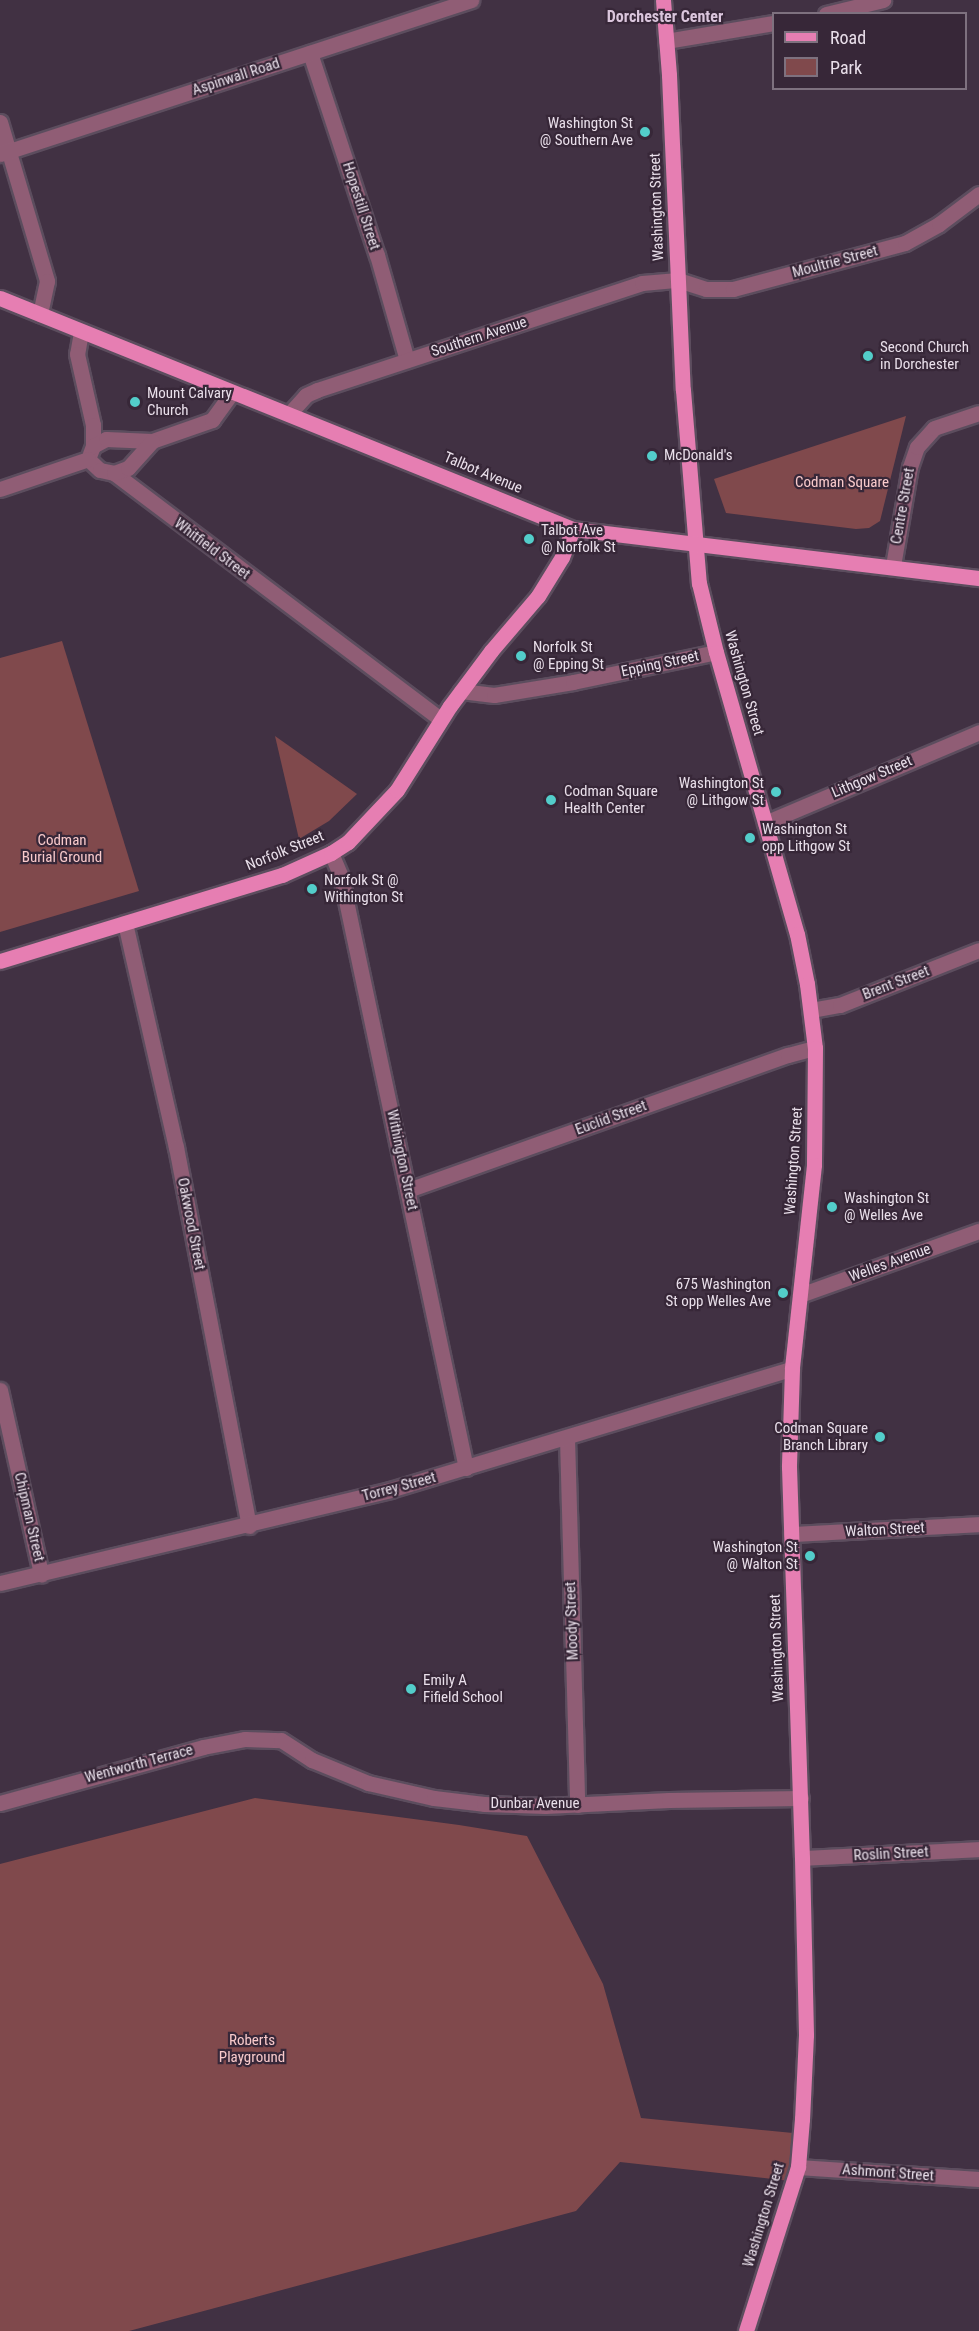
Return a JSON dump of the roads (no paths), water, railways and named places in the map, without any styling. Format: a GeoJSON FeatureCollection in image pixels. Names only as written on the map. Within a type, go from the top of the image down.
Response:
{"type":"FeatureCollection","features":[{"type":"Feature","properties":{"kind":"main road","name":"Washington Street"},"geometry":{"type":"LineString","coordinates":[[663,0],[694,544],[699,583],[716,652],[797,934],[811,1010],[815,1048],[814,1165],[792,1369],[789,1467],[801,1798],[806,2035],[798,2168],[746,2331]]}},
{"type":"Feature","properties":{"kind":"main road","name":"Talbot Avenue"},"geometry":{"type":"LineString","coordinates":[[0,298],[573,529],[979,578]]}},
{"type":"Feature","properties":{"kind":"main road","name":"Norfolk Street"},"geometry":{"type":"LineString","coordinates":[[0,962],[282,875],[331,853],[366,825],[397,790],[461,691],[538,596],[562,556],[573,529]]}},
{"type":"Feature","properties":{"kind":"street","name":"Aspinwall Road"},"geometry":{"type":"LineString","coordinates":[[4,153],[472,0]]}},
{"type":"Feature","properties":{"kind":"street"},"geometry":{"type":"LineString","coordinates":[[834,12],[883,0]]}},
{"type":"Feature","properties":{"kind":"street"},"geometry":{"type":"LineString","coordinates":[[666,41],[772,23]]}},
{"type":"Feature","properties":{"kind":"street","name":"Hopestill Street"},"geometry":{"type":"LineString","coordinates":[[310,53],[377,255],[408,360]]}},
{"type":"Feature","properties":{"kind":"street"},"geometry":{"type":"LineString","coordinates":[[0,122],[4,153],[47,281],[40,314]]}},
{"type":"Feature","properties":{"kind":"street","name":"Moultrie Street"},"geometry":{"type":"LineString","coordinates":[[678,280],[706,289],[733,289],[904,243],[939,224],[979,194]]}},
{"type":"Feature","properties":{"kind":"street","name":"Southern Avenue"},"geometry":{"type":"LineString","coordinates":[[289,414],[306,395],[317,390],[642,283],[678,280]]}},
{"type":"Feature","properties":{"kind":"street"},"geometry":{"type":"LineString","coordinates":[[81,332],[77,354],[93,425],[91,453]]}},
{"type":"Feature","properties":{"kind":"street"},"geometry":{"type":"LineString","coordinates":[[0,489],[91,453],[106,439],[152,441],[212,420],[232,392]]}},
{"type":"Feature","properties":{"kind":"street","name":"Centre Street"},"geometry":{"type":"LineString","coordinates":[[893,566],[911,460],[917,447],[934,428],[979,413]]}},
{"type":"Feature","properties":{"kind":"street"},"geometry":{"type":"LineString","coordinates":[[114,473],[128,468],[152,441]]}},
{"type":"Feature","properties":{"kind":"street","name":"Whitfield Street"},"geometry":{"type":"LineString","coordinates":[[91,453],[100,470],[114,473],[441,719]]}},
{"type":"Feature","properties":{"kind":"street","name":"Epping Street"},"geometry":{"type":"LineString","coordinates":[[461,691],[494,695],[573,682],[716,652]]}},
{"type":"Feature","properties":{"kind":"street","name":"Lithgow Street"},"geometry":{"type":"LineString","coordinates":[[765,823],[979,732]]}},
{"type":"Feature","properties":{"kind":"street","name":"Withington Street"},"geometry":{"type":"LineString","coordinates":[[331,853],[340,877],[466,1468]]}},
{"type":"Feature","properties":{"kind":"street","name":"Oakwood Street"},"geometry":{"type":"LineString","coordinates":[[125,923],[176,1148],[249,1526]]}},
{"type":"Feature","properties":{"kind":"street","name":"Brent Street"},"geometry":{"type":"LineString","coordinates":[[811,1010],[840,1005],[979,950]]}},
{"type":"Feature","properties":{"kind":"street","name":"Euclid Street"},"geometry":{"type":"LineString","coordinates":[[408,1190],[788,1055],[815,1048]]}},
{"type":"Feature","properties":{"kind":"street","name":"Welles Avenue"},"geometry":{"type":"LineString","coordinates":[[800,1295],[979,1231]]}},
{"type":"Feature","properties":{"kind":"street","name":"Torrey Street"},"geometry":{"type":"LineString","coordinates":[[0,1583],[249,1526],[466,1468],[792,1369]]}},
{"type":"Feature","properties":{"kind":"street","name":"Chipman Street"},"geometry":{"type":"LineString","coordinates":[[0,1390],[41,1574]]}},
{"type":"Feature","properties":{"kind":"street","name":"Moody Street"},"geometry":{"type":"LineString","coordinates":[[567,1438],[577,1805]]}},
{"type":"Feature","properties":{"kind":"street","name":"Walton Street"},"geometry":{"type":"LineString","coordinates":[[791,1534],[979,1524]]}},
{"type":"Feature","properties":{"kind":"street","name":"Wentworth Terrace"},"geometry":{"type":"LineString","coordinates":[[0,1803],[203,1747],[246,1739],[280,1740]]}},
{"type":"Feature","properties":{"kind":"street","name":"Dunbar Avenue"},"geometry":{"type":"LineString","coordinates":[[280,1740],[312,1760],[368,1783],[434,1798],[484,1804],[577,1805],[801,1798]]}},
{"type":"Feature","properties":{"kind":"street","name":"Roslin Street"},"geometry":{"type":"LineString","coordinates":[[802,1858],[979,1849]]}},
{"type":"Feature","properties":{"kind":"street","name":"Ashmont Street"},"geometry":{"type":"LineString","coordinates":[[798,2168],[979,2179]]}},
{"type":"Feature","properties":{"kind":"place","name":"Washington St @ Southern Ave"},"geometry":{"type":"Point","coordinates":[645,132]}},
{"type":"Feature","properties":{"kind":"place","name":"Second Church in Dorchester"},"geometry":{"type":"Point","coordinates":[868,356]}},
{"type":"Feature","properties":{"kind":"place","name":"Mount Calvary Church"},"geometry":{"type":"Point","coordinates":[135,402]}},
{"type":"Feature","properties":{"kind":"place","name":"McDonald's"},"geometry":{"type":"Point","coordinates":[652,456]}},
{"type":"Feature","properties":{"kind":"place","name":"Talbot Ave @ Norfolk St"},"geometry":{"type":"Point","coordinates":[529,539]}},
{"type":"Feature","properties":{"kind":"place","name":"Norfolk St @ Epping St"},"geometry":{"type":"Point","coordinates":[521,656]}},
{"type":"Feature","properties":{"kind":"place","name":"Washington St @ Lithgow St"},"geometry":{"type":"Point","coordinates":[776,792]}},
{"type":"Feature","properties":{"kind":"place","name":"Codman Square Health Center"},"geometry":{"type":"Point","coordinates":[551,800]}},
{"type":"Feature","properties":{"kind":"place","name":"Washington St opp Lithgow St"},"geometry":{"type":"Point","coordinates":[750,838]}},
{"type":"Feature","properties":{"kind":"place","name":"Norfolk St @ Withington St"},"geometry":{"type":"Point","coordinates":[312,889]}},
{"type":"Feature","properties":{"kind":"place","name":"Washington St @ Welles Ave"},"geometry":{"type":"Point","coordinates":[832,1207]}},
{"type":"Feature","properties":{"kind":"place","name":"675 Washington St opp Welles Ave"},"geometry":{"type":"Point","coordinates":[783,1293]}},
{"type":"Feature","properties":{"kind":"place","name":"Codman Square Branch Library"},"geometry":{"type":"Point","coordinates":[880,1437]}},
{"type":"Feature","properties":{"kind":"place","name":"Washington St @ Walton St"},"geometry":{"type":"Point","coordinates":[810,1556]}},
{"type":"Feature","properties":{"kind":"place","name":"Emily A Fifield School"},"geometry":{"type":"Point","coordinates":[411,1689]}},
{"type":"Feature","properties":{"kind":"district","name":"Dorchester Center"},"geometry":{"type":"Point","coordinates":[665,17]}},
{"type":"Feature","properties":{"kind":"park label","name":"Codman Square"},"geometry":{"type":"Point","coordinates":[842,483]}},
{"type":"Feature","properties":{"kind":"park label","name":"Codman Burial Ground"},"geometry":{"type":"Point","coordinates":[62,848]}},
{"type":"Feature","properties":{"kind":"park label","name":"Roberts Playground"},"geometry":{"type":"Point","coordinates":[252,2048]}}]}
